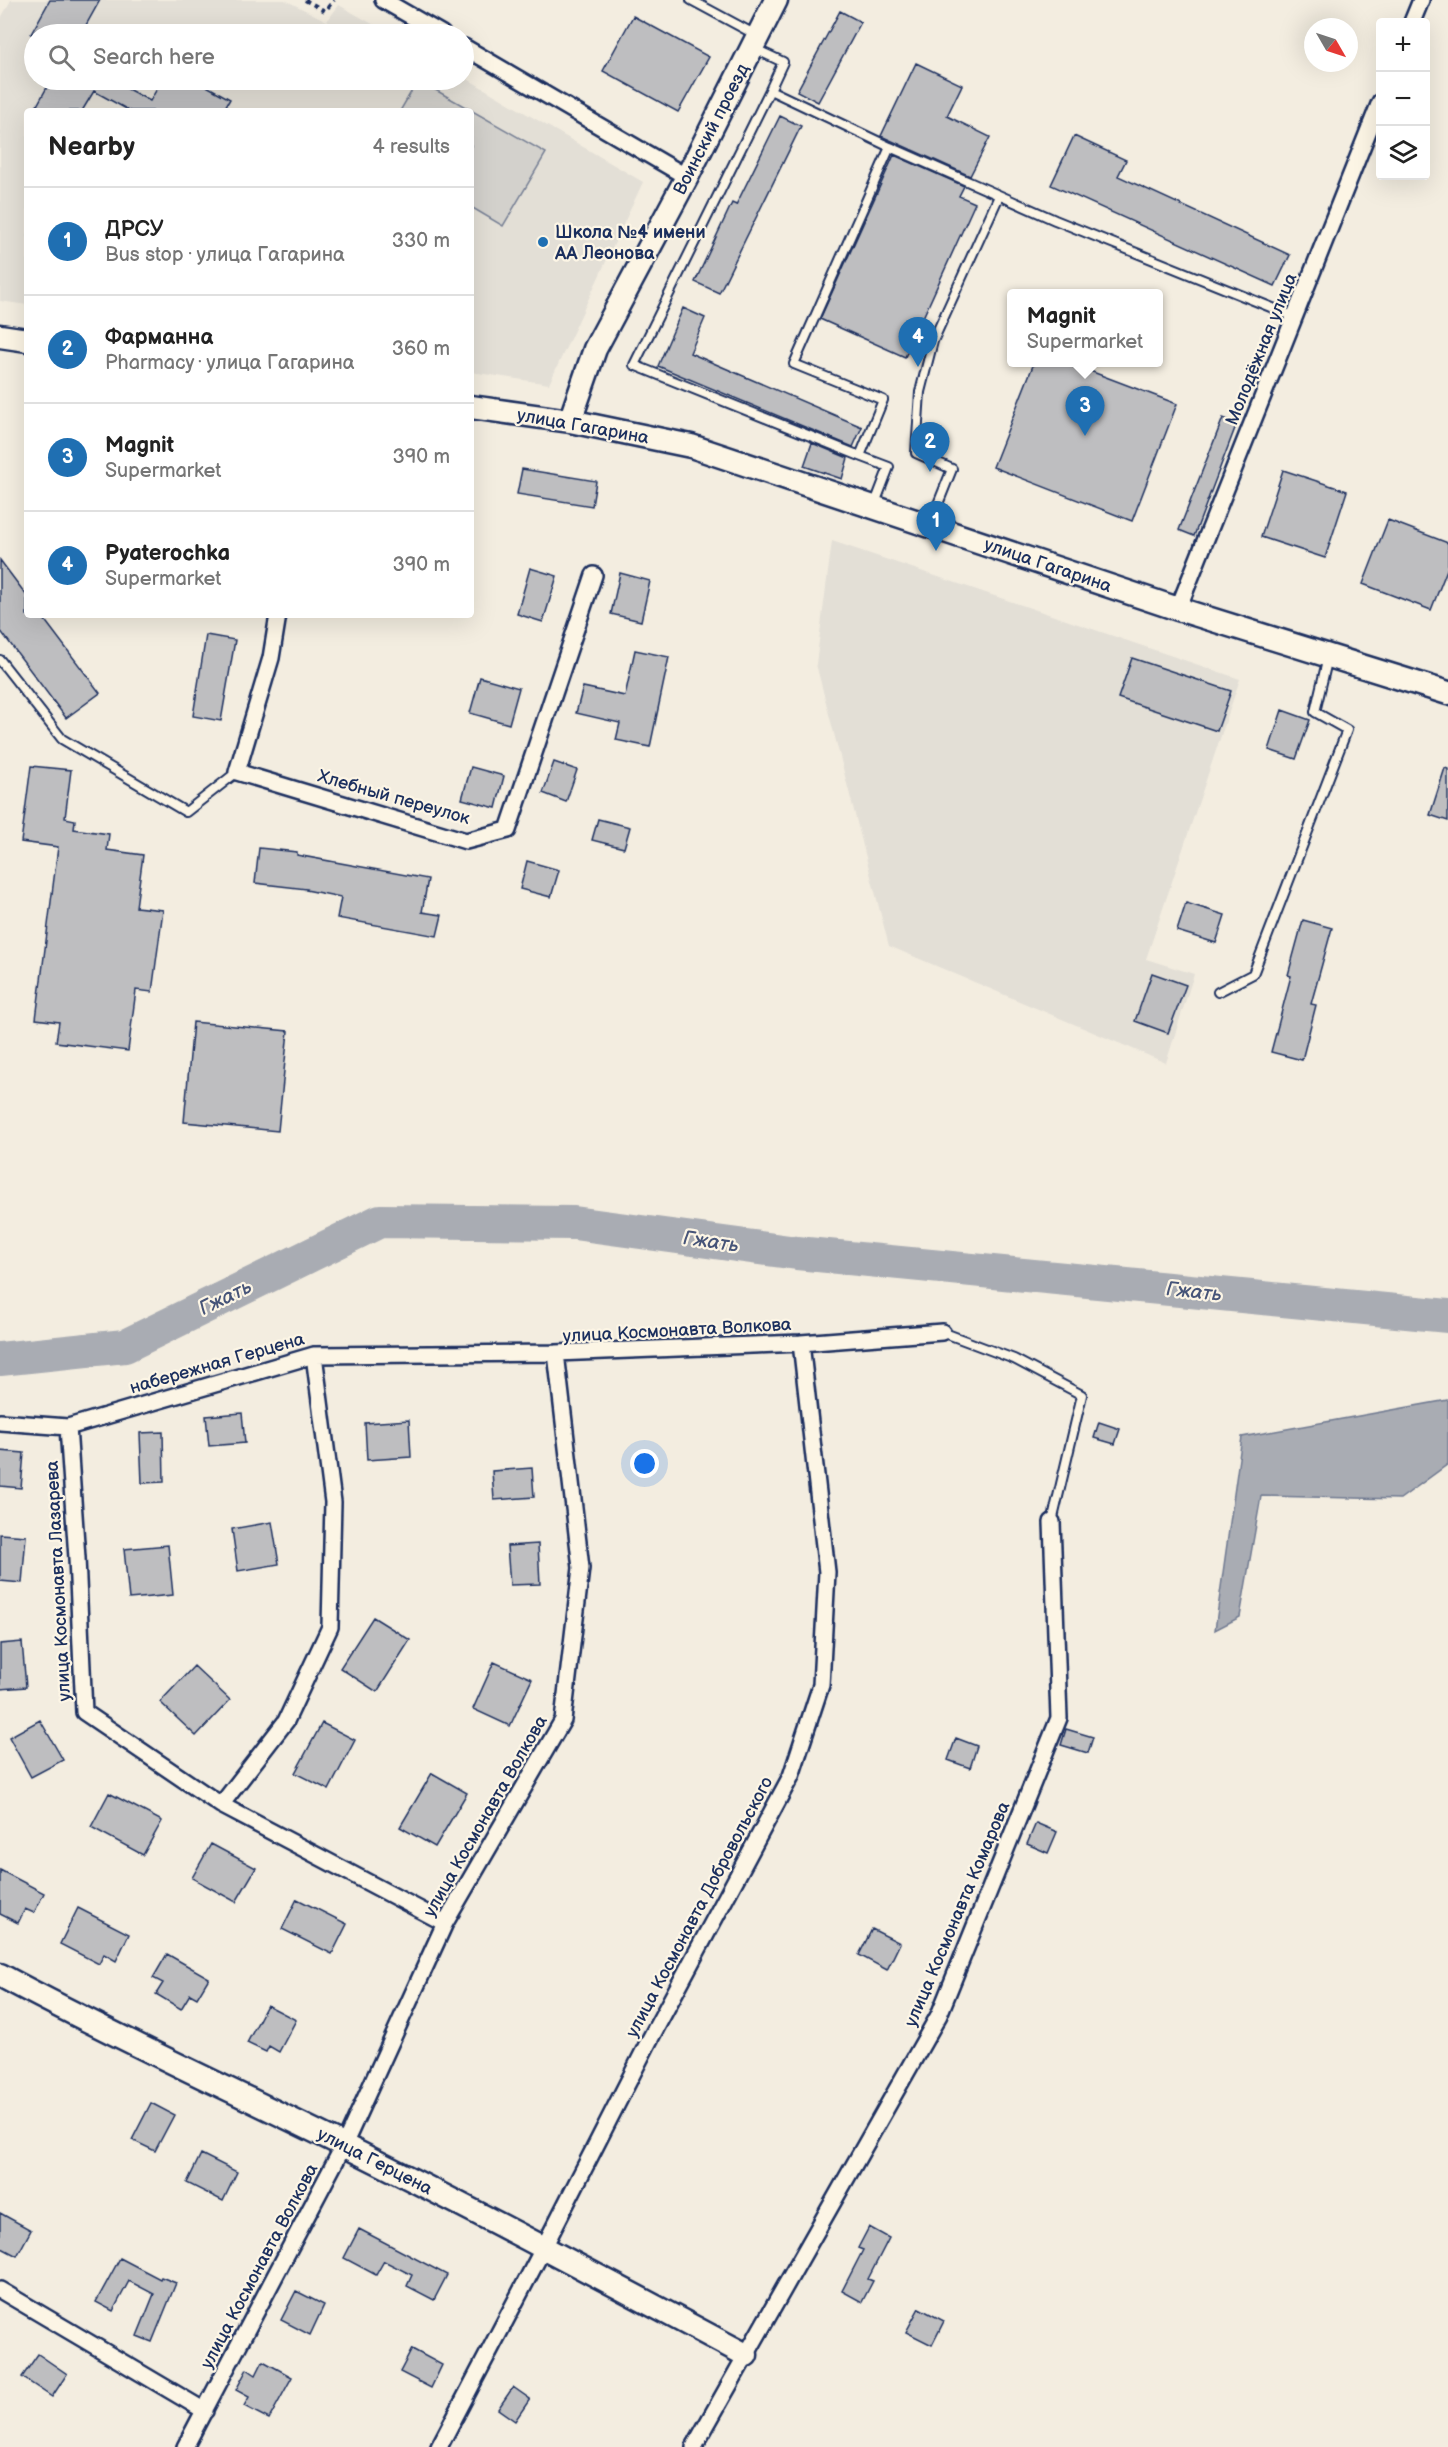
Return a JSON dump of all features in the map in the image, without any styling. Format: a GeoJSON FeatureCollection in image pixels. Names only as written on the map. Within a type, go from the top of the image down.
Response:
{"type":"FeatureCollection","features":[{"type":"Feature","properties":{"kind":"main road","name":"Воинский проезд"},"geometry":{"type":"LineString","coordinates":[[570,421],[595,349],[687,177],[776,0]]}},
{"type":"Feature","properties":{"kind":"main road"},"geometry":{"type":"LineString","coordinates":[[0,336],[24,340]]}},
{"type":"Feature","properties":{"kind":"main road","name":"улица Гагарина"},"geometry":{"type":"LineString","coordinates":[[474,407],[570,421],[692,446],[929,526],[1128,587],[1178,609],[1448,693]]}},
{"type":"Feature","properties":{"kind":"main road","name":"улица Герцена"},"geometry":{"type":"LineString","coordinates":[[0,1975],[71,2014],[344,2145],[544,2247],[746,2355]]}},
{"type":"Feature","properties":{"kind":"street"},"geometry":{"type":"LineString","coordinates":[[383,0],[425,24]]}},
{"type":"Feature","properties":{"kind":"street"},"geometry":{"type":"LineString","coordinates":[[1414,18],[1421,0]]}},
{"type":"Feature","properties":{"kind":"street"},"geometry":{"type":"LineString","coordinates":[[474,53],[687,177]]}},
{"type":"Feature","properties":{"kind":"street","name":"Молодёжная улица"},"geometry":{"type":"LineString","coordinates":[[1178,609],[1376,112]]}},
{"type":"Feature","properties":{"kind":"street","name":"Хлебный переулок"},"geometry":{"type":"LineString","coordinates":[[237,772],[466,841],[508,830],[594,575]]}},
{"type":"Feature","properties":{"kind":"street"},"geometry":{"type":"LineString","coordinates":[[237,772],[271,658],[278,618]]}},
{"type":"Feature","properties":{"kind":"street","name":"улица Космонавта Волкова"},"geometry":{"type":"LineString","coordinates":[[185,2447],[344,2145],[445,1923],[563,1720],[581,1568],[556,1353],[801,1343],[942,1332]]}},
{"type":"Feature","properties":{"kind":"street","name":"улица Космонавта Добровольского"},"geometry":{"type":"LineString","coordinates":[[439,2447],[649,2041],[791,1776],[821,1685],[827,1572],[801,1343]]}},
{"type":"Feature","properties":{"kind":"street","name":"набережная Герцена"},"geometry":{"type":"LineString","coordinates":[[0,1422],[68,1426],[314,1355],[556,1353]]}},
{"type":"Feature","properties":{"kind":"street"},"geometry":{"type":"LineString","coordinates":[[221,1805],[286,1721],[330,1628],[333,1502],[314,1355]]}},
{"type":"Feature","properties":{"kind":"street","name":"улица Космонавта Лазарева"},"geometry":{"type":"LineString","coordinates":[[68,1426],[84,1712],[221,1805],[445,1923]]}},
{"type":"Feature","properties":{"kind":"street","name":"улица Космонавта Комарова"},"geometry":{"type":"LineString","coordinates":[[694,2447],[939,2015],[1059,1718],[1052,1522]]}},
{"type":"Feature","properties":{"kind":"street"},"geometry":{"type":"LineString","coordinates":[[0,2290],[205,2411]]}},
{"type":"Feature","properties":{"kind":"lane"},"geometry":{"type":"LineString","coordinates":[[691,0],[783,62],[634,364],[889,467],[874,507]]}},
{"type":"Feature","properties":{"kind":"lane"},"geometry":{"type":"LineString","coordinates":[[770,90],[999,196],[1295,317]]}},
{"type":"Feature","properties":{"kind":"lane"},"geometry":{"type":"LineString","coordinates":[[860,456],[883,400],[794,364],[890,147]]}},
{"type":"Feature","properties":{"kind":"lane"},"geometry":{"type":"LineString","coordinates":[[929,526],[952,469],[916,453],[920,392],[933,340],[999,196]]}},
{"type":"Feature","properties":{"kind":"lane"},"geometry":{"type":"LineString","coordinates":[[1218,992],[1254,974],[1347,730],[1315,712],[1329,656]]}},
{"type":"Feature","properties":{"kind":"lane"},"geometry":{"type":"LineString","coordinates":[[0,660],[62,739],[186,812],[237,772]]}},
{"type":"Feature","properties":{"kind":"lane"},"geometry":{"type":"LineString","coordinates":[[942,1332],[1014,1359],[1082,1395],[1052,1522]]}},
{"type":"Feature","properties":{"kind":"path"},"geometry":{"type":"LineString","coordinates":[[305,0],[326,11],[334,0]]}},
{"type":"Feature","properties":{"kind":"shaded area","name":"Школа №4 имени АА Леонова"},"geometry":{"type":"Polygon","coordinates":[[[11,0],[285,0],[327,21],[339,5],[372,24],[24,24],[24,90],[474,90],[474,83],[643,182],[549,384],[474,372],[474,108],[24,108],[24,305],[0,301],[0,20],[11,0]]]}},
{"type":"Feature","properties":{"kind":"shaded area"},"geometry":{"type":"Polygon","coordinates":[[[412,90],[436,90],[467,108],[402,108],[412,90]]]}},
{"type":"Feature","properties":{"kind":"shaded area"},"geometry":{"type":"Polygon","coordinates":[[[474,112],[546,153],[503,226],[474,209],[474,112]]]}},
{"type":"Feature","properties":{"kind":"shaded area"},"geometry":{"type":"Polygon","coordinates":[[[832,541],[1240,679],[1146,959],[1194,974],[1166,1063],[889,946],[816,664],[832,541]]]}},
{"type":"Feature","properties":{"kind":"shaded area"},"geometry":{"type":"Polygon","coordinates":[[[1448,1400],[1448,1464],[1400,1499],[1261,1496],[1240,1617],[1215,1630],[1242,1437],[1448,1400]]]}},
{"type":"Feature","properties":{"kind":"building"},"geometry":{"type":"Polygon","coordinates":[[[50,0],[100,0],[87,24],[37,24],[50,0]]]}},
{"type":"Feature","properties":{"kind":"building"},"geometry":{"type":"Polygon","coordinates":[[[840,11],[861,22],[818,102],[797,91],[840,11]]]}},
{"type":"Feature","properties":{"kind":"building"},"geometry":{"type":"Polygon","coordinates":[[[633,16],[709,57],[678,112],[603,71],[633,16]]]}},
{"type":"Feature","properties":{"kind":"building"},"geometry":{"type":"Polygon","coordinates":[[[916,63],[962,85],[947,116],[990,137],[970,176],[881,136],[916,63]]]}},
{"type":"Feature","properties":{"kind":"building"},"geometry":{"type":"Polygon","coordinates":[[[46,90],[130,90],[150,101],[156,90],[214,90],[230,99],[225,108],[125,108],[94,91],[84,108],[36,108],[46,90]]]}},
{"type":"Feature","properties":{"kind":"building"},"geometry":{"type":"Polygon","coordinates":[[[780,116],[801,126],[719,293],[695,282],[732,203],[736,205],[780,116]]]}},
{"type":"Feature","properties":{"kind":"building"},"geometry":{"type":"Polygon","coordinates":[[[1074,136],[1126,160],[1118,176],[1290,255],[1275,286],[1051,185],[1074,136]]]}},
{"type":"Feature","properties":{"kind":"building"},"geometry":{"type":"Polygon","coordinates":[[[894,155],[964,186],[959,196],[975,203],[905,357],[820,319],[894,155]]]}},
{"type":"Feature","properties":{"kind":"building"},"geometry":{"type":"Polygon","coordinates":[[[683,308],[705,318],[690,353],[862,427],[853,447],[658,366],[683,308]]]}},
{"type":"Feature","properties":{"kind":"building"},"geometry":{"type":"Polygon","coordinates":[[[1032,367],[1080,367],[1177,404],[1132,521],[993,467],[1032,367]]]}},
{"type":"Feature","properties":{"kind":"building"},"geometry":{"type":"Polygon","coordinates":[[[1223,418],[1237,423],[1194,536],[1179,530],[1223,418]]]}},
{"type":"Feature","properties":{"kind":"building"},"geometry":{"type":"Polygon","coordinates":[[[812,443],[848,458],[842,479],[804,466],[812,443]]]}},
{"type":"Feature","properties":{"kind":"building"},"geometry":{"type":"Polygon","coordinates":[[[522,469],[596,481],[592,506],[517,494],[522,469]]]}},
{"type":"Feature","properties":{"kind":"building"},"geometry":{"type":"Polygon","coordinates":[[[1283,470],[1347,491],[1325,558],[1261,537],[1283,470]]]}},
{"type":"Feature","properties":{"kind":"building"},"geometry":{"type":"Polygon","coordinates":[[[1388,520],[1448,543],[1448,567],[1431,610],[1363,584],[1388,520]]]}},
{"type":"Feature","properties":{"kind":"building"},"geometry":{"type":"Polygon","coordinates":[[[0,560],[24,592],[24,618],[43,618],[100,693],[66,718],[0,630],[0,560]]]}},
{"type":"Feature","properties":{"kind":"building"},"geometry":{"type":"Polygon","coordinates":[[[530,568],[557,576],[543,622],[517,614],[530,568]]]}},
{"type":"Feature","properties":{"kind":"building"},"geometry":{"type":"Polygon","coordinates":[[[620,573],[650,581],[641,621],[611,614],[620,573]]]}},
{"type":"Feature","properties":{"kind":"building"},"geometry":{"type":"Polygon","coordinates":[[[206,635],[235,640],[221,721],[193,716],[206,635]]]}},
{"type":"Feature","properties":{"kind":"building"},"geometry":{"type":"Polygon","coordinates":[[[635,650],[669,657],[650,747],[616,740],[620,723],[576,713],[583,687],[625,696],[635,650]]]}},
{"type":"Feature","properties":{"kind":"building"},"geometry":{"type":"Polygon","coordinates":[[[1132,658],[1231,691],[1217,731],[1118,698],[1132,658]]]}},
{"type":"Feature","properties":{"kind":"building"},"geometry":{"type":"Polygon","coordinates":[[[480,677],[519,688],[509,724],[470,713],[480,677]]]}},
{"type":"Feature","properties":{"kind":"building"},"geometry":{"type":"Polygon","coordinates":[[[1282,710],[1310,720],[1296,759],[1269,750],[1282,710]]]}},
{"type":"Feature","properties":{"kind":"building"},"geometry":{"type":"Polygon","coordinates":[[[554,762],[577,770],[566,802],[543,793],[554,762]]]}},
{"type":"Feature","properties":{"kind":"building"},"geometry":{"type":"Polygon","coordinates":[[[31,766],[71,770],[65,818],[75,820],[74,829],[109,834],[107,850],[143,855],[136,907],[163,910],[152,992],[136,990],[128,1051],[56,1042],[59,1022],[36,1019],[58,847],[21,842],[31,766]]]}},
{"type":"Feature","properties":{"kind":"building"},"geometry":{"type":"Polygon","coordinates":[[[471,767],[504,776],[496,808],[462,799],[471,767]]]}},
{"type":"Feature","properties":{"kind":"building"},"geometry":{"type":"Polygon","coordinates":[[[1445,768],[1448,769],[1448,821],[1430,815],[1445,768]]]}},
{"type":"Feature","properties":{"kind":"building"},"geometry":{"type":"Polygon","coordinates":[[[598,819],[630,827],[624,848],[592,840],[598,819]]]}},
{"type":"Feature","properties":{"kind":"building"},"geometry":{"type":"Polygon","coordinates":[[[259,848],[297,852],[297,855],[428,879],[422,912],[442,915],[437,936],[337,918],[341,897],[307,889],[255,883],[259,848]]]}},
{"type":"Feature","properties":{"kind":"building"},"geometry":{"type":"Polygon","coordinates":[[[527,861],[559,870],[551,897],[520,889],[527,861]]]}},
{"type":"Feature","properties":{"kind":"building"},"geometry":{"type":"Polygon","coordinates":[[[1186,903],[1225,915],[1216,943],[1177,931],[1186,903]]]}},
{"type":"Feature","properties":{"kind":"building"},"geometry":{"type":"Polygon","coordinates":[[[1303,920],[1332,928],[1311,1004],[1316,1005],[1302,1060],[1271,1052],[1303,920]]]}},
{"type":"Feature","properties":{"kind":"building"},"geometry":{"type":"Polygon","coordinates":[[[1152,973],[1186,985],[1168,1033],[1135,1021],[1152,973]]]}},
{"type":"Feature","properties":{"kind":"building"},"geometry":{"type":"Polygon","coordinates":[[[193,1022],[288,1031],[278,1131],[184,1122],[193,1022]]]}},
{"type":"Feature","properties":{"kind":"building"},"geometry":{"type":"Polygon","coordinates":[[[242,1413],[245,1443],[209,1446],[206,1416],[242,1413]]]}},
{"type":"Feature","properties":{"kind":"building"},"geometry":{"type":"Polygon","coordinates":[[[409,1420],[411,1457],[367,1460],[365,1423],[409,1420]]]}},
{"type":"Feature","properties":{"kind":"building"},"geometry":{"type":"Polygon","coordinates":[[[1099,1422],[1120,1429],[1115,1444],[1094,1438],[1099,1422]]]}},
{"type":"Feature","properties":{"kind":"building"},"geometry":{"type":"Polygon","coordinates":[[[163,1432],[164,1482],[142,1483],[140,1433],[163,1432]]]}},
{"type":"Feature","properties":{"kind":"building"},"geometry":{"type":"Polygon","coordinates":[[[0,1451],[24,1453],[21,1488],[0,1486],[0,1451]]]}},
{"type":"Feature","properties":{"kind":"building"},"geometry":{"type":"Polygon","coordinates":[[[532,1468],[534,1497],[494,1500],[492,1471],[532,1468]]]}},
{"type":"Feature","properties":{"kind":"building"},"geometry":{"type":"Polygon","coordinates":[[[272,1522],[279,1564],[238,1571],[232,1529],[272,1522]]]}},
{"type":"Feature","properties":{"kind":"building"},"geometry":{"type":"Polygon","coordinates":[[[0,1534],[26,1536],[22,1583],[0,1581],[0,1534]]]}},
{"type":"Feature","properties":{"kind":"building"},"geometry":{"type":"Polygon","coordinates":[[[538,1544],[540,1584],[510,1585],[507,1546],[538,1544]]]}},
{"type":"Feature","properties":{"kind":"building"},"geometry":{"type":"Polygon","coordinates":[[[168,1545],[173,1595],[129,1599],[124,1549],[168,1545]]]}},
{"type":"Feature","properties":{"kind":"building"},"geometry":{"type":"Polygon","coordinates":[[[373,1617],[410,1640],[377,1692],[340,1668],[373,1617]]]}},
{"type":"Feature","properties":{"kind":"building"},"geometry":{"type":"Polygon","coordinates":[[[22,1642],[26,1687],[0,1689],[0,1644],[22,1642]]]}},
{"type":"Feature","properties":{"kind":"building"},"geometry":{"type":"Polygon","coordinates":[[[494,1662],[532,1679],[510,1726],[473,1709],[494,1662]]]}},
{"type":"Feature","properties":{"kind":"building"},"geometry":{"type":"Polygon","coordinates":[[[194,1666],[230,1700],[196,1736],[160,1702],[194,1666]]]}},
{"type":"Feature","properties":{"kind":"building"},"geometry":{"type":"Polygon","coordinates":[[[40,1720],[63,1760],[31,1777],[9,1737],[40,1720]]]}},
{"type":"Feature","properties":{"kind":"building"},"geometry":{"type":"Polygon","coordinates":[[[322,1723],[355,1740],[329,1790],[295,1773],[322,1723]]]}},
{"type":"Feature","properties":{"kind":"building"},"geometry":{"type":"Polygon","coordinates":[[[1066,1729],[1093,1737],[1088,1753],[1061,1745],[1066,1729]]]}},
{"type":"Feature","properties":{"kind":"building"},"geometry":{"type":"Polygon","coordinates":[[[956,1738],[977,1746],[970,1768],[948,1760],[956,1738]]]}},
{"type":"Feature","properties":{"kind":"building"},"geometry":{"type":"Polygon","coordinates":[[[432,1773],[467,1793],[435,1847],[400,1827],[432,1773]]]}},
{"type":"Feature","properties":{"kind":"building"},"geometry":{"type":"Polygon","coordinates":[[[109,1793],[162,1821],[143,1855],[91,1827],[109,1793]]]}},
{"type":"Feature","properties":{"kind":"building"},"geometry":{"type":"Polygon","coordinates":[[[1036,1823],[1057,1832],[1048,1853],[1027,1844],[1036,1823]]]}},
{"type":"Feature","properties":{"kind":"building"},"geometry":{"type":"Polygon","coordinates":[[[211,1844],[256,1868],[236,1902],[192,1878],[211,1844]]]}},
{"type":"Feature","properties":{"kind":"building"},"geometry":{"type":"Polygon","coordinates":[[[0,1870],[44,1893],[34,1913],[25,1909],[18,1923],[0,1914],[0,1870]]]}},
{"type":"Feature","properties":{"kind":"building"},"geometry":{"type":"Polygon","coordinates":[[[297,1899],[347,1924],[332,1954],[282,1929],[297,1899]]]}},
{"type":"Feature","properties":{"kind":"building"},"geometry":{"type":"Polygon","coordinates":[[[78,1908],[129,1934],[116,1961],[104,1954],[99,1964],[60,1944],[78,1908]]]}},
{"type":"Feature","properties":{"kind":"building"},"geometry":{"type":"Polygon","coordinates":[[[872,1929],[900,1943],[887,1970],[859,1955],[872,1929]]]}},
{"type":"Feature","properties":{"kind":"building"},"geometry":{"type":"Polygon","coordinates":[[[167,1954],[209,1978],[197,1998],[190,1994],[181,2009],[156,1994],[163,1983],[153,1978],[167,1954]]]}},
{"type":"Feature","properties":{"kind":"building"},"geometry":{"type":"Polygon","coordinates":[[[267,2005],[296,2020],[279,2052],[269,2046],[266,2052],[247,2043],[267,2005]]]}},
{"type":"Feature","properties":{"kind":"building"},"geometry":{"type":"Polygon","coordinates":[[[151,2103],[174,2115],[155,2151],[132,2140],[151,2103]]]}},
{"type":"Feature","properties":{"kind":"building"},"geometry":{"type":"Polygon","coordinates":[[[201,2154],[237,2172],[223,2201],[187,2183],[201,2154]]]}},
{"type":"Feature","properties":{"kind":"building"},"geometry":{"type":"Polygon","coordinates":[[[0,2213],[31,2230],[17,2256],[0,2247],[0,2213]]]}},
{"type":"Feature","properties":{"kind":"building"},"geometry":{"type":"Polygon","coordinates":[[[869,2227],[889,2238],[868,2279],[873,2281],[862,2302],[842,2291],[863,2250],[858,2248],[869,2227]]]}},
{"type":"Feature","properties":{"kind":"building"},"geometry":{"type":"Polygon","coordinates":[[[359,2229],[447,2275],[434,2300],[407,2286],[412,2275],[384,2261],[376,2275],[344,2258],[359,2229]]]}},
{"type":"Feature","properties":{"kind":"building"},"geometry":{"type":"Polygon","coordinates":[[[120,2258],[160,2279],[161,2277],[176,2283],[152,2342],[137,2336],[154,2294],[129,2281],[113,2311],[96,2302],[120,2258]]]}},
{"type":"Feature","properties":{"kind":"building"},"geometry":{"type":"Polygon","coordinates":[[[296,2291],[324,2305],[310,2335],[281,2320],[296,2291]]]}},
{"type":"Feature","properties":{"kind":"building"},"geometry":{"type":"Polygon","coordinates":[[[919,2308],[944,2321],[932,2345],[906,2332],[919,2308]]]}},
{"type":"Feature","properties":{"kind":"building"},"geometry":{"type":"Polygon","coordinates":[[[412,2349],[442,2365],[431,2388],[400,2372],[412,2349]]]}},
{"type":"Feature","properties":{"kind":"building"},"geometry":{"type":"Polygon","coordinates":[[[38,2354],[67,2374],[52,2397],[22,2377],[38,2354]]]}},
{"type":"Feature","properties":{"kind":"building"},"geometry":{"type":"Polygon","coordinates":[[[263,2361],[292,2377],[269,2419],[244,2406],[249,2397],[236,2390],[247,2369],[256,2375],[263,2361]]]}},
{"type":"Feature","properties":{"kind":"building"},"geometry":{"type":"Polygon","coordinates":[[[513,2387],[530,2399],[515,2421],[498,2409],[513,2387]]]}},
{"type":"Feature","properties":{"kind":"waterway","name":"Гжать"},"geometry":{"type":"LineString","coordinates":[[0,1359],[125,1346],[380,1221],[574,1223],[797,1253],[1448,1316]]}},
{"type":"Feature","properties":{"kind":"place","name":"Школа №4 имени АА Леонова"},"geometry":{"type":"Point","coordinates":[543,242]}},
{"type":"Feature","properties":{"kind":"place","name":"Pyaterochka"},"geometry":{"type":"Point","coordinates":[918,367]}},
{"type":"Feature","properties":{"kind":"place","name":"Magnit"},"geometry":{"type":"Point","coordinates":[1085,436]}},
{"type":"Feature","properties":{"kind":"place","name":"Фарманна"},"geometry":{"type":"Point","coordinates":[930,472]}},
{"type":"Feature","properties":{"kind":"place","name":"ДРСУ"},"geometry":{"type":"Point","coordinates":[936,551]}}]}
